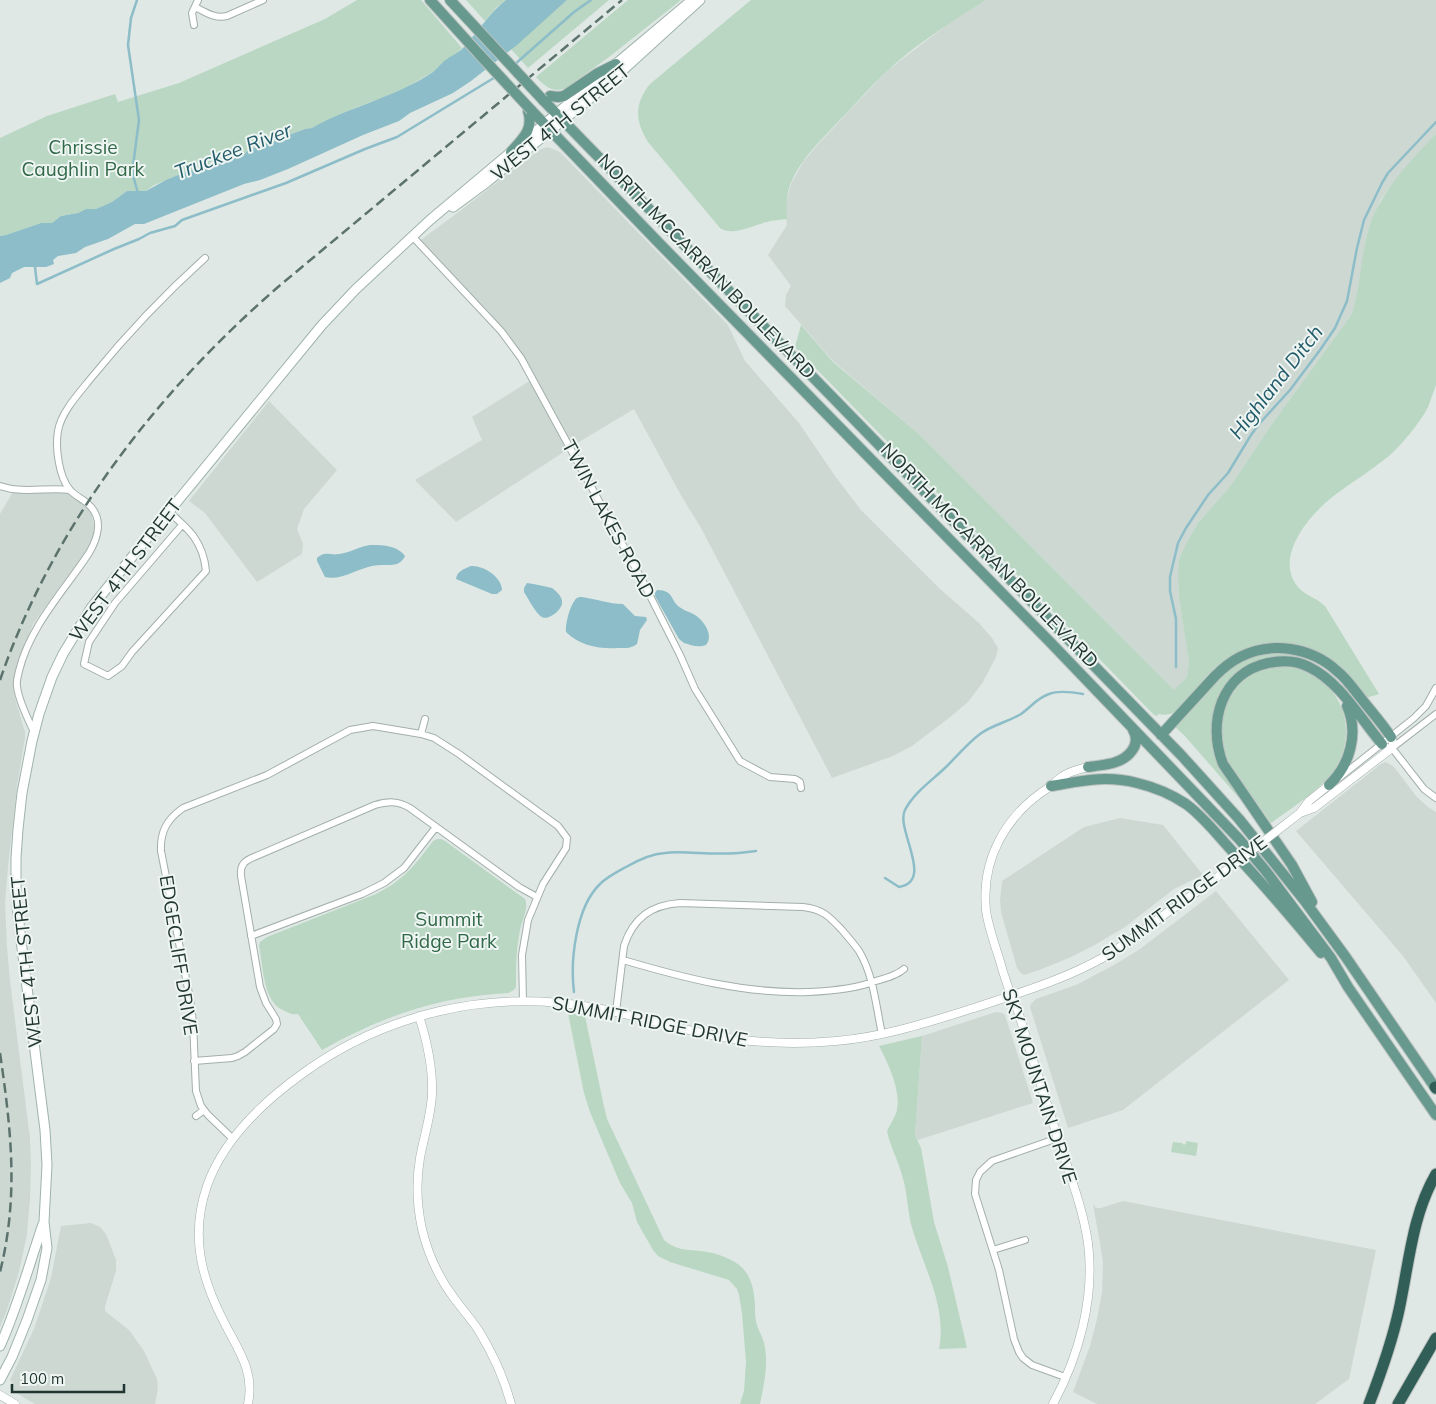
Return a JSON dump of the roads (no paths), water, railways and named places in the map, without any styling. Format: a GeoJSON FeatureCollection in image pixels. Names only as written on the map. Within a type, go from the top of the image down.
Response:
{"type":"FeatureCollection","features":[{"type":"Feature","properties":{"kind":"highway"},"geometry":{"type":"LineString","coordinates":[[1369,1404],[1390,1346],[1421,1206],[1436,1174]]}},
{"type":"Feature","properties":{"kind":"highway"},"geometry":{"type":"LineString","coordinates":[[1398,1404],[1436,1338]]}},
{"type":"Feature","properties":{"kind":"main road","name":"NORTH MCCARRAN BOULEVARD"},"geometry":{"type":"LineString","coordinates":[[430,0],[530,110],[1123,717],[1244,845],[1318,938],[1348,987],[1436,1115]]}},
{"type":"Feature","properties":{"kind":"main road","name":"NORTH MCCARRAN BOULEVARD"},"geometry":{"type":"LineString","coordinates":[[450,0],[516,72],[546,98],[559,118],[740,301],[1161,735],[1239,819],[1326,930],[1436,1088]]}},
{"type":"Feature","properties":{"kind":"main road","name":"WEST 4TH STREET"},"geometry":{"type":"LineString","coordinates":[[559,118],[616,64],[692,0]]}},
{"type":"Feature","properties":{"kind":"main road","name":"WEST 4TH STREET"},"geometry":{"type":"LineString","coordinates":[[0,1380],[12,1357],[27,1320],[41,1280],[47,1248],[44,1222],[47,1165],[45,1130],[16,895],[16,850],[24,777],[34,732],[52,677],[77,630],[92,608],[322,325],[384,261],[430,220],[511,152],[630,64],[700,0]]}},
{"type":"Feature","properties":{"kind":"main road"},"geometry":{"type":"LineString","coordinates":[[546,98],[564,96],[598,73],[616,64]]}},
{"type":"Feature","properties":{"kind":"main road"},"geometry":{"type":"LineString","coordinates":[[511,152],[527,132],[530,125],[530,110]]}},
{"type":"Feature","properties":{"kind":"main road","name":"WEST 4TH STREET"},"geometry":{"type":"LineString","coordinates":[[412,236],[487,182],[547,127]]}},
{"type":"Feature","properties":{"kind":"main road"},"geometry":{"type":"LineString","coordinates":[[729,313],[740,301]]}},
{"type":"Feature","properties":{"kind":"main road"},"geometry":{"type":"LineString","coordinates":[[1161,735],[1226,666],[1254,652],[1280,648],[1310,654],[1337,670],[1391,737]]}},
{"type":"Feature","properties":{"kind":"main road"},"geometry":{"type":"LineString","coordinates":[[1326,930],[1292,865],[1223,764],[1218,746],[1216,722],[1221,703],[1230,687],[1245,672],[1262,664],[1285,661],[1302,664],[1329,679],[1382,744]]}},
{"type":"Feature","properties":{"kind":"main road"},"geometry":{"type":"LineString","coordinates":[[1329,785],[1344,766],[1351,746],[1353,727],[1350,711],[1336,688]]}},
{"type":"Feature","properties":{"kind":"main road"},"geometry":{"type":"LineString","coordinates":[[1088,767],[1114,763],[1134,749],[1136,743],[1134,732],[1123,717]]}},
{"type":"Feature","properties":{"kind":"main road"},"geometry":{"type":"LineString","coordinates":[[1051,786],[1086,780],[1118,780],[1147,785],[1185,803],[1207,823],[1280,903],[1348,987]]}},
{"type":"Feature","properties":{"kind":"main road","name":"WEST 4TH STREET"},"geometry":{"type":"LineString","coordinates":[[0,1346],[22,1291],[44,1222]]}},
{"type":"Feature","properties":{"kind":"street"},"geometry":{"type":"LineString","coordinates":[[194,25],[193,10],[198,0]]}},
{"type":"Feature","properties":{"kind":"street"},"geometry":{"type":"LineString","coordinates":[[193,10],[222,18],[263,0]]}},
{"type":"Feature","properties":{"kind":"street","name":"TWIN LAKES ROAD"},"geometry":{"type":"LineString","coordinates":[[412,236],[501,331],[527,367],[642,580],[695,689],[740,761],[770,777],[795,779],[800,782],[802,788]]}},
{"type":"Feature","properties":{"kind":"street"},"geometry":{"type":"LineString","coordinates":[[34,732],[19,698],[16,684],[21,665],[29,643],[41,621],[89,553],[98,531],[97,518],[94,511],[70,490],[61,472],[58,431],[67,409],[120,344],[152,309],[205,258]]}},
{"type":"Feature","properties":{"kind":"street"},"geometry":{"type":"LineString","coordinates":[[0,486],[21,490],[70,490]]}},
{"type":"Feature","properties":{"kind":"street"},"geometry":{"type":"LineString","coordinates":[[169,512],[182,525],[194,537],[204,559],[206,571],[132,652],[122,666],[108,676],[84,664],[89,642],[115,603],[182,525]]}},
{"type":"Feature","properties":{"kind":"street","name":"SUMMIT RIDGE DRIVE"},"geometry":{"type":"LineString","coordinates":[[248,1404],[250,1385],[246,1365],[209,1291],[201,1266],[199,1225],[203,1198],[212,1172],[233,1139],[277,1094],[325,1058],[382,1029],[420,1016],[467,1005],[540,1001],[580,1005],[705,1034],[751,1041],[794,1043],[840,1041],[882,1034],[1042,986],[1108,955],[1211,882],[1300,813],[1309,801],[1420,712],[1426,706],[1436,688]]}},
{"type":"Feature","properties":{"kind":"street","name":"SUMMIT RIDGE DRIVE"},"geometry":{"type":"LineString","coordinates":[[1300,813],[1314,808],[1436,714]]}},
{"type":"Feature","properties":{"kind":"street"},"geometry":{"type":"LineString","coordinates":[[425,719],[421,734],[434,738],[459,754],[558,826],[567,838],[566,848],[547,878],[528,920],[522,969],[523,1001]]}},
{"type":"Feature","properties":{"kind":"street","name":"EDGECLIFF DRIVE"},"geometry":{"type":"LineString","coordinates":[[233,1139],[204,1110],[196,1091],[190,999],[162,851],[163,829],[170,819],[183,808],[267,775],[350,730],[373,726],[421,734]]}},
{"type":"Feature","properties":{"kind":"street"},"geometry":{"type":"LineString","coordinates":[[1391,737],[1392,748]]}},
{"type":"Feature","properties":{"kind":"street"},"geometry":{"type":"LineString","coordinates":[[1382,744],[1392,748],[1424,789],[1436,798]]}},
{"type":"Feature","properties":{"kind":"street","name":"SKY MOUNTAIN DRIVE"},"geometry":{"type":"LineString","coordinates":[[1054,1404],[1074,1356],[1084,1321],[1089,1281],[1088,1243],[1083,1219],[1058,1138],[988,921],[987,877],[995,850],[1006,828],[1023,807],[1065,774],[1088,767]]}},
{"type":"Feature","properties":{"kind":"street"},"geometry":{"type":"LineString","coordinates":[[194,1061],[238,1056],[268,1034],[277,1024],[262,994],[241,876],[241,866],[254,857],[385,802],[402,803],[518,887],[537,897]]}},
{"type":"Feature","properties":{"kind":"street"},"geometry":{"type":"LineString","coordinates":[[251,936],[384,884],[404,868],[436,827]]}},
{"type":"Feature","properties":{"kind":"street"},"geometry":{"type":"LineString","coordinates":[[616,1012],[624,946],[633,927],[648,911],[659,906],[680,903],[803,907],[819,910],[833,920],[858,950],[864,960],[872,983],[882,1034]]}},
{"type":"Feature","properties":{"kind":"street"},"geometry":{"type":"LineString","coordinates":[[622,960],[708,983],[773,992],[815,992],[851,988],[872,983],[904,969]]}},
{"type":"Feature","properties":{"kind":"street"},"geometry":{"type":"LineString","coordinates":[[420,1016],[430,1056],[432,1085],[431,1107],[420,1159],[418,1180],[422,1228],[432,1259],[440,1275],[453,1297],[478,1329],[486,1343],[501,1373],[511,1404]]}},
{"type":"Feature","properties":{"kind":"street"},"geometry":{"type":"LineString","coordinates":[[196,1116],[204,1110]]}},
{"type":"Feature","properties":{"kind":"street"},"geometry":{"type":"LineString","coordinates":[[1058,1138],[992,1160],[982,1169],[976,1180],[975,1194],[1001,1277],[1014,1339],[1019,1352],[1032,1365],[1065,1377]]}},
{"type":"Feature","properties":{"kind":"street"},"geometry":{"type":"LineString","coordinates":[[993,1250],[1025,1240]]}},
{"type":"Feature","properties":{"kind":"street"},"geometry":{"type":"LineString","coordinates":[[0,1395],[15,1404]]}},
{"type":"Feature","properties":{"kind":"water"},"geometry":{"type":"Polygon","coordinates":[[[506,0],[567,0],[517,45],[471,81],[453,93],[410,113],[399,121],[260,180],[244,184],[144,224],[135,224],[108,239],[85,247],[76,253],[58,256],[53,260],[54,264],[46,267],[24,267],[12,273],[10,278],[0,283],[0,236],[41,223],[52,223],[61,216],[78,213],[86,209],[96,209],[112,202],[127,191],[146,191],[188,171],[214,165],[228,157],[243,156],[247,151],[312,128],[342,113],[389,95],[419,81],[461,50],[494,11],[506,0]]]}},
{"type":"Feature","properties":{"kind":"water"},"geometry":{"type":"Polygon","coordinates":[[[370,545],[394,548],[405,556],[397,564],[366,567],[343,576],[331,578],[325,577],[317,561],[317,558],[323,554],[343,553],[370,545]]]}},
{"type":"Feature","properties":{"kind":"water"},"geometry":{"type":"Polygon","coordinates":[[[471,566],[486,570],[495,576],[502,590],[497,594],[492,594],[456,579],[459,572],[471,566]]]}},
{"type":"Feature","properties":{"kind":"water"},"geometry":{"type":"Polygon","coordinates":[[[527,583],[554,589],[561,599],[560,609],[548,617],[542,617],[524,592],[527,583]]]}},
{"type":"Feature","properties":{"kind":"water"},"geometry":{"type":"Polygon","coordinates":[[[657,590],[670,594],[678,606],[702,621],[707,628],[709,637],[706,645],[692,645],[684,643],[679,639],[655,596],[657,590]]]}},
{"type":"Feature","properties":{"kind":"water"},"geometry":{"type":"Polygon","coordinates":[[[578,597],[623,604],[635,616],[646,617],[647,620],[640,630],[637,644],[628,648],[604,648],[590,646],[571,637],[566,632],[568,615],[575,600],[578,597]]]}},
{"type":"Feature","properties":{"kind":"waterway"},"geometry":{"type":"LineString","coordinates":[[137,0],[131,18],[128,45],[139,120],[133,166],[138,193]]}},
{"type":"Feature","properties":{"kind":"waterway"},"geometry":{"type":"LineString","coordinates":[[514,65],[574,12],[591,0]]}},
{"type":"Feature","properties":{"kind":"waterway"},"geometry":{"type":"LineString","coordinates":[[35,267],[37,284],[150,233],[175,226],[182,220],[286,183],[397,137],[497,76]]}},
{"type":"Feature","properties":{"kind":"waterway","name":"Highland Ditch"},"geometry":{"type":"LineString","coordinates":[[1176,667],[1176,619],[1170,591],[1170,577],[1178,543],[1208,495],[1228,473],[1259,424],[1290,390],[1335,328],[1347,301],[1364,220],[1382,183],[1388,173],[1436,122]]}},
{"type":"Feature","properties":{"kind":"waterway","name":"Highland Ditch"},"geometry":{"type":"LineString","coordinates":[[885,878],[899,887],[909,883],[914,875],[914,865],[903,819],[905,810],[919,792],[971,741],[985,731],[1021,714],[1045,696],[1061,692],[1083,694]]}},
{"type":"Feature","properties":{"kind":"waterway","name":"Highland Ditch"},"geometry":{"type":"LineString","coordinates":[[574,992],[574,950],[580,920],[592,894],[606,879],[640,860],[669,852],[728,854],[756,851]]}},
{"type":"Feature","properties":{"kind":"railway"},"geometry":{"type":"LineString","coordinates":[[0,680],[22,623],[49,569],[79,516],[113,466],[150,417],[191,371],[233,328],[278,287],[622,0]]}},
{"type":"Feature","properties":{"kind":"railway"},"geometry":{"type":"LineString","coordinates":[[0,1053],[10,1136],[11,1162],[10,1216],[0,1272]]}},
{"type":"Feature","properties":{"kind":"park label","name":"Chrissie Caughlin Park"},"geometry":{"type":"Point","coordinates":[83,158]}},
{"type":"Feature","properties":{"kind":"park label","name":"Summit Ridge Park"},"geometry":{"type":"Point","coordinates":[449,930]}},
{"type":"Feature","properties":{"kind":"water label","name":"Truckee River"},"geometry":{"type":"Point","coordinates":[233,151]}}]}
